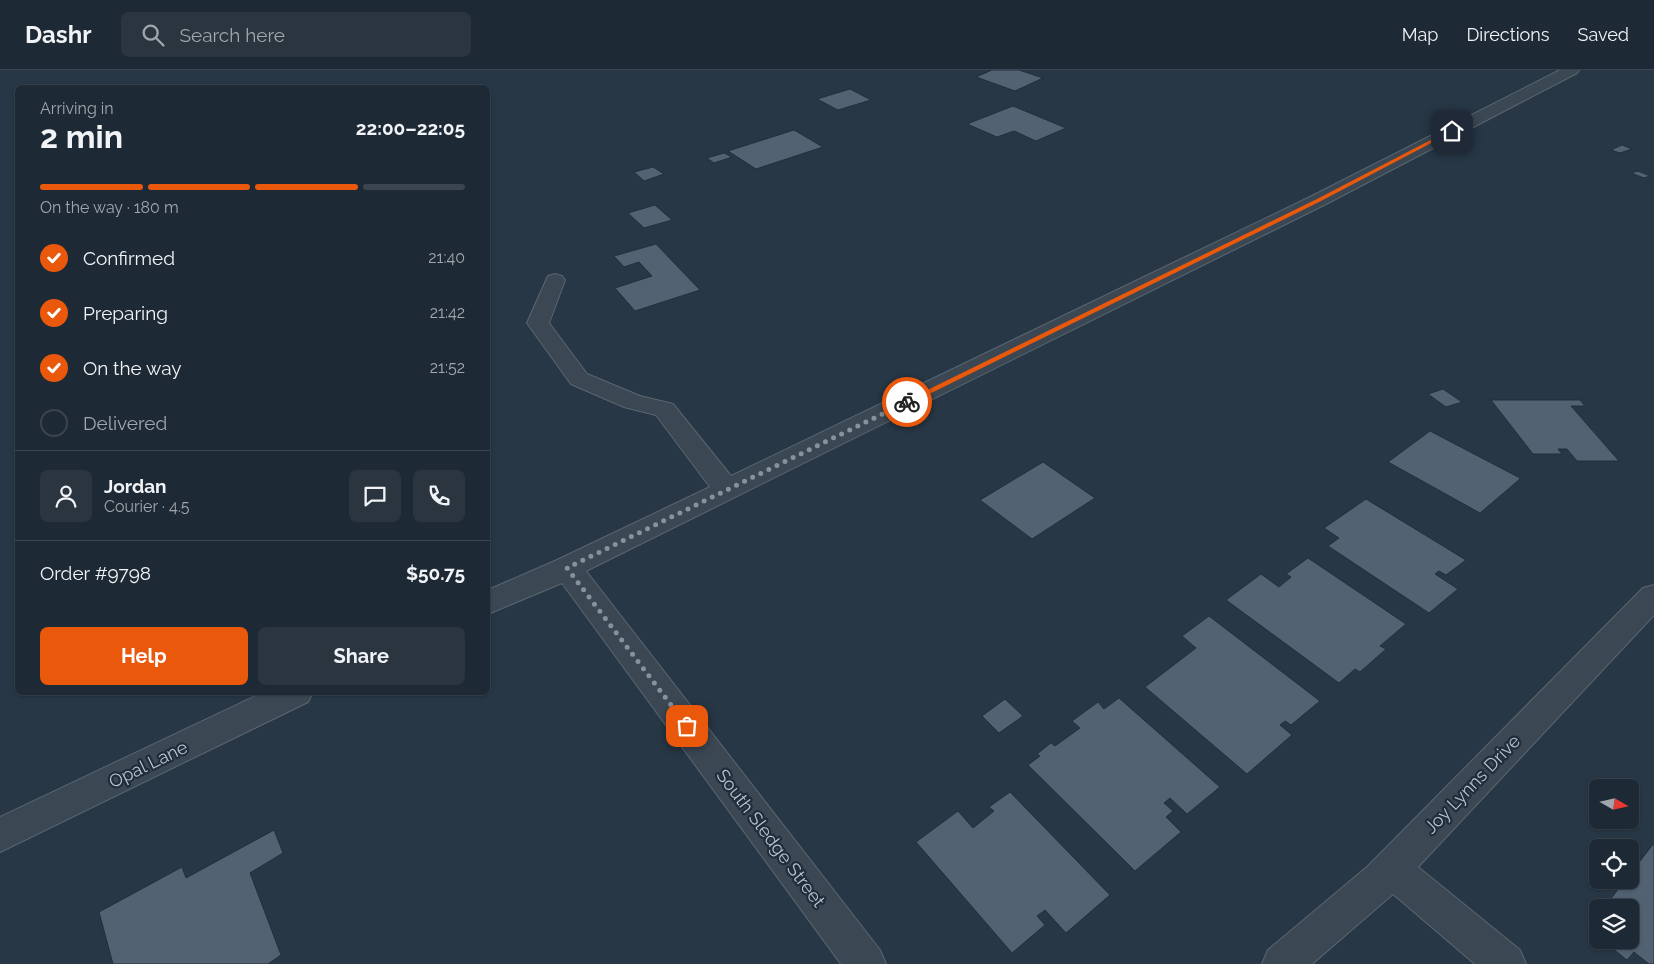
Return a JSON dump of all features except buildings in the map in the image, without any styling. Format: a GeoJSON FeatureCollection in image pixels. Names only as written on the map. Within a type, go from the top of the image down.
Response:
{"type":"FeatureCollection","features":[{"type":"Feature","properties":{"kind":"street"},"geometry":{"type":"LineString","coordinates":[[490,602],[567,568],[1319,200],[1572,70]]}},
{"type":"Feature","properties":{"kind":"street"},"geometry":{"type":"LineString","coordinates":[[555,280],[538,323],[579,379],[633,402],[664,408],[727,490]]}},
{"type":"Feature","properties":{"kind":"street","name":"South Sledge Street"},"geometry":{"type":"LineString","coordinates":[[567,568],[866,964]]}},
{"type":"Feature","properties":{"kind":"street","name":"Joy Lynns Drive"},"geometry":{"type":"LineString","coordinates":[[1282,964],[1391,868],[1654,596]]}},
{"type":"Feature","properties":{"kind":"street","name":"Opal Lane"},"geometry":{"type":"LineString","coordinates":[[0,835],[291,695]]}},
{"type":"Feature","properties":{"kind":"street"},"geometry":{"type":"LineString","coordinates":[[1391,868],[1506,964]]}},
{"type":"Feature","properties":{"kind":"way so far"},"geometry":{"type":"LineString","coordinates":[[687,726],[567,568],[907,402]]}},
{"type":"Feature","properties":{"kind":"route"},"geometry":{"type":"LineString","coordinates":[[907,402],[1319,200],[1452,131]]}}]}
